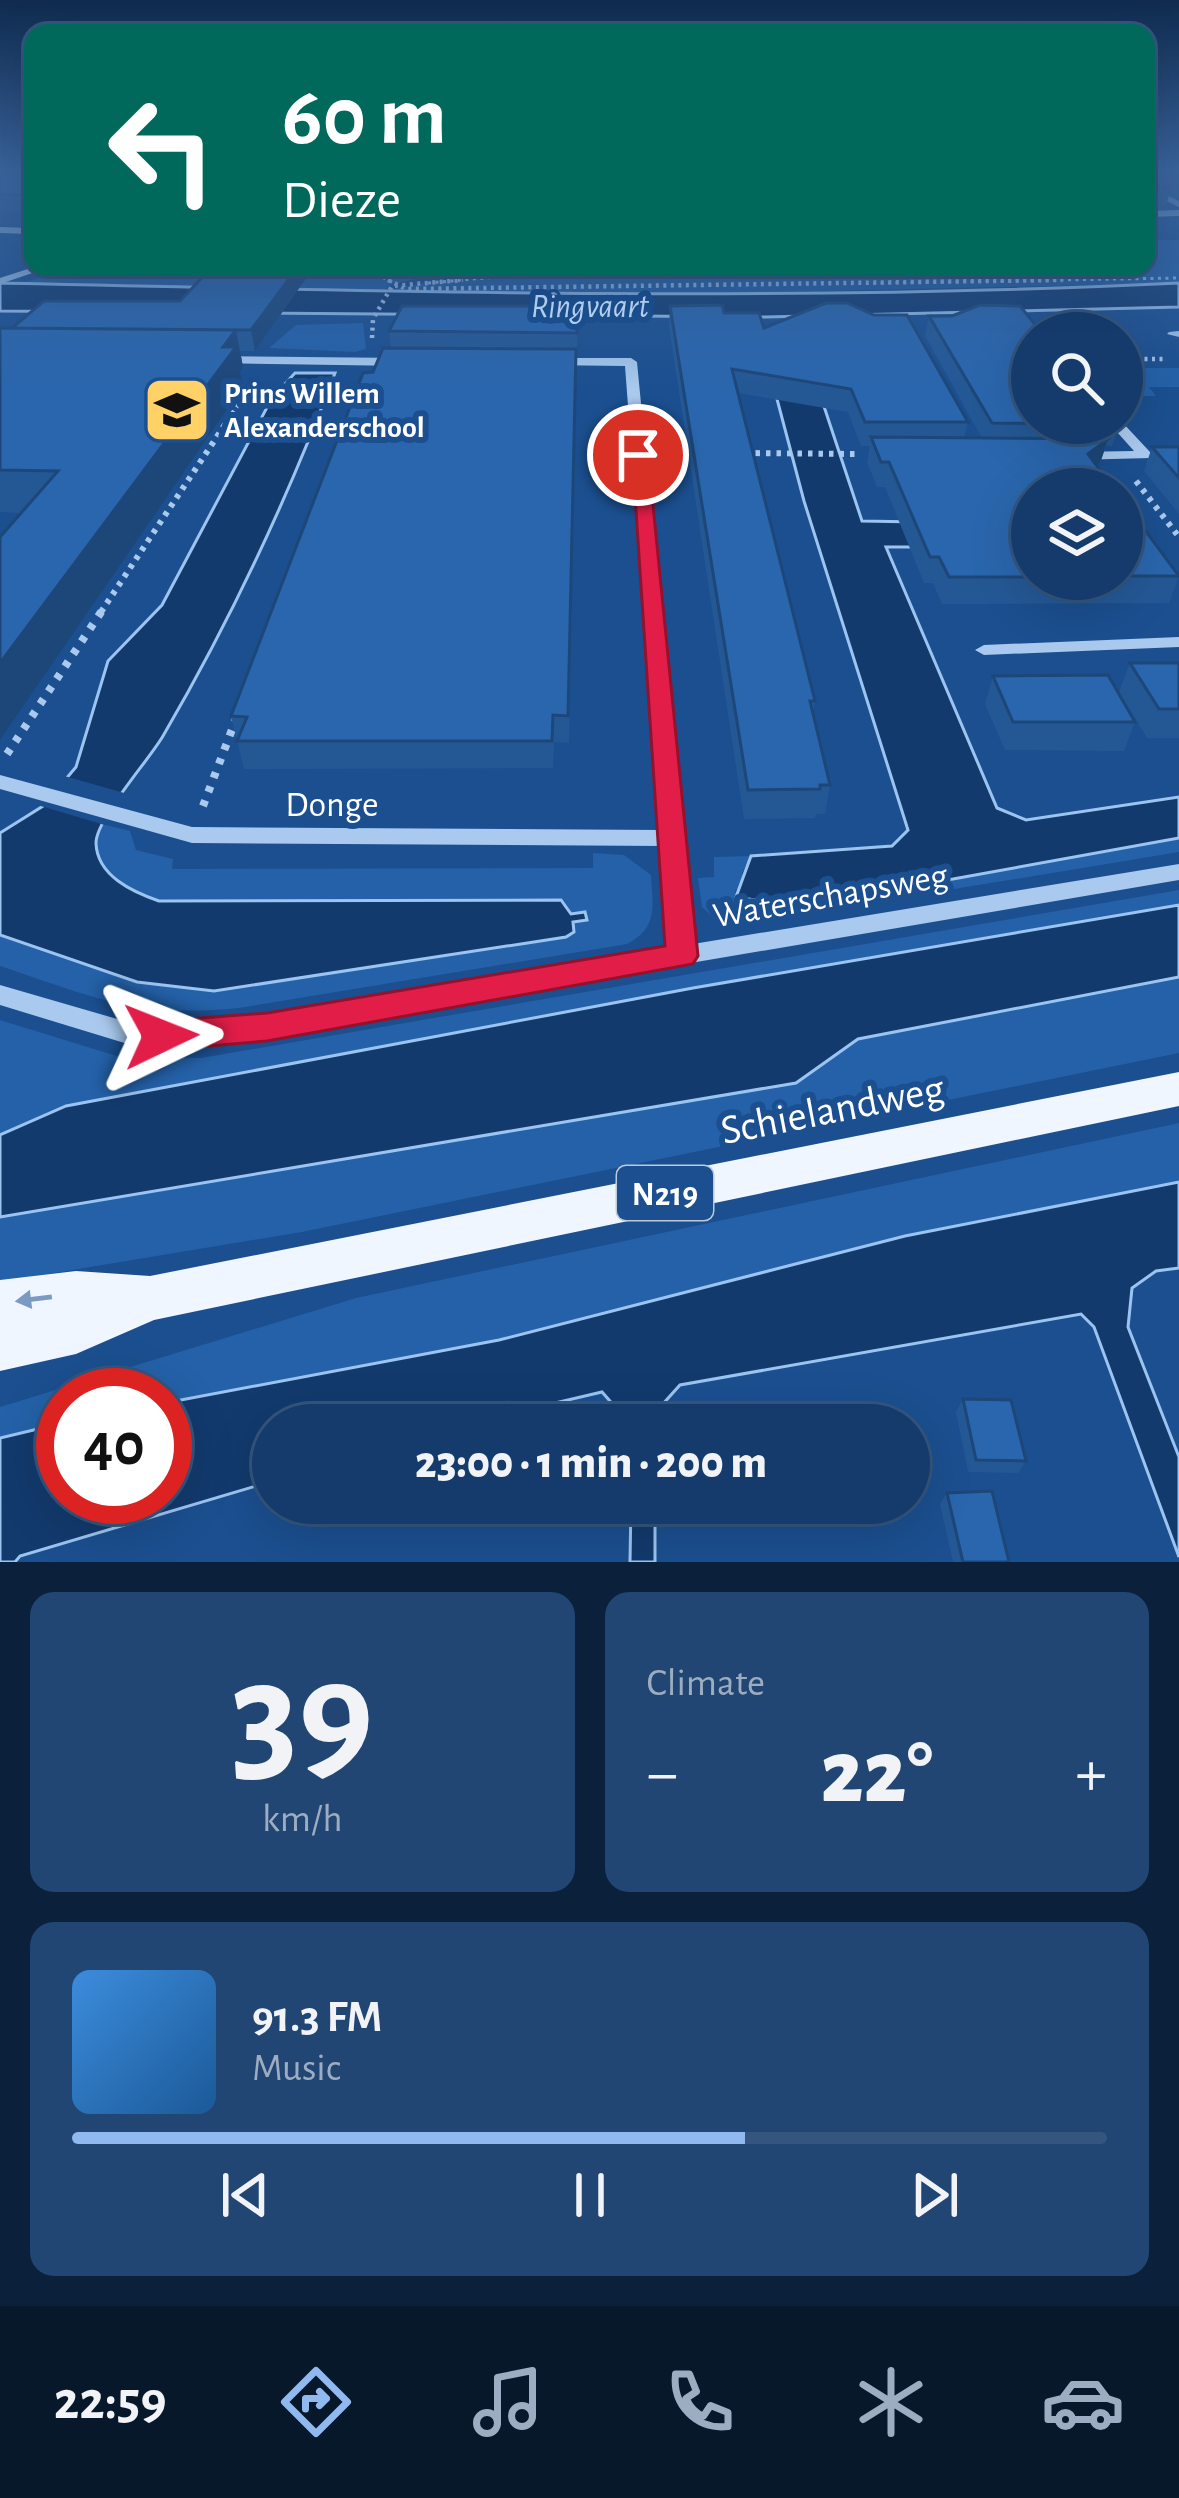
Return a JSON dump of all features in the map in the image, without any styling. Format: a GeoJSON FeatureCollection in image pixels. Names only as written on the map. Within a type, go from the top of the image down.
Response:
{"type":"FeatureCollection","features":[{"type":"Feature","properties":{"kind":"main road","name":"Schielandweg"},"geometry":{"type":"LineString","coordinates":[[0,1347],[76,1331],[152,1298],[1179,1089]]}},
{"type":"Feature","properties":{"kind":"main road","name":"Schielandweg"},"geometry":{"type":"LineString","coordinates":[[0,1303],[76,1294],[152,1298]]}},
{"type":"Feature","properties":{"kind":"street"},"geometry":{"type":"LineString","coordinates":[[201,359],[417,362]]}},
{"type":"Feature","properties":{"kind":"street"},"geometry":{"type":"LineString","coordinates":[[536,362],[631,362],[682,956]]}},
{"type":"Feature","properties":{"kind":"street"},"geometry":{"type":"LineString","coordinates":[[1134,444],[1144,455]]}},
{"type":"Feature","properties":{"kind":"street"},"geometry":{"type":"LineString","coordinates":[[1048,456],[1162,455]]}},
{"type":"Feature","properties":{"kind":"street"},"geometry":{"type":"LineString","coordinates":[[984,650],[1179,642]]}},
{"type":"Feature","properties":{"kind":"street","name":"Donge"},"geometry":{"type":"LineString","coordinates":[[0,782],[192,835],[671,838]]}},
{"type":"Feature","properties":{"kind":"street","name":"Waterschapsweg"},"geometry":{"type":"LineString","coordinates":[[0,994],[131,1034],[191,1037],[1179,872]]}},
{"type":"Feature","properties":{"kind":"path"},"geometry":{"type":"LineString","coordinates":[[378,276],[389,288],[964,285],[1179,278]]}},
{"type":"Feature","properties":{"kind":"path"},"geometry":{"type":"LineString","coordinates":[[411,276],[416,281]]}},
{"type":"Feature","properties":{"kind":"path"},"geometry":{"type":"LineString","coordinates":[[374,319],[389,288],[480,276]]}},
{"type":"Feature","properties":{"kind":"path"},"geometry":{"type":"LineString","coordinates":[[1143,359],[1179,359]]}},
{"type":"Feature","properties":{"kind":"path"},"geometry":{"type":"LineString","coordinates":[[0,765],[268,360]]}},
{"type":"Feature","properties":{"kind":"path"},"geometry":{"type":"LineString","coordinates":[[733,454],[857,454]]}},
{"type":"Feature","properties":{"kind":"path"},"geometry":{"type":"LineString","coordinates":[[1160,514],[1179,537]]}},
{"type":"Feature","properties":{"kind":"path"},"geometry":{"type":"LineString","coordinates":[[192,835],[241,706]]}},
{"type":"Feature","properties":{"kind":"shaded area"},"geometry":{"type":"Polygon","coordinates":[[[1155,243],[1179,243],[1179,283],[643,295],[389,290],[433,281],[506,276],[1155,276],[1155,243]]]}},
{"type":"Feature","properties":{"kind":"shaded area"},"geometry":{"type":"Polygon","coordinates":[[[45,276],[460,276],[416,279],[390,285],[379,294],[22,283],[45,276]]]}},
{"type":"Feature","properties":{"kind":"shaded area"},"geometry":{"type":"Polygon","coordinates":[[[363,323],[366,349],[355,352],[269,348],[296,325],[363,323]]]}},
{"type":"Feature","properties":{"kind":"shaded area"},"geometry":{"type":"Polygon","coordinates":[[[1143,368],[1179,368],[1179,387],[1149,387],[1156,396],[1143,396],[1143,368]]]}},
{"type":"Feature","properties":{"kind":"shaded area"},"geometry":{"type":"Polygon","coordinates":[[[102,824],[130,831],[136,850],[173,859],[172,869],[593,868],[593,853],[624,855],[651,875],[651,916],[644,931],[627,944],[239,1008],[143,1008],[0,966],[0,935],[137,982],[214,991],[566,937],[572,922],[561,900],[159,901],[121,882],[103,863],[98,852],[102,824]]]}},
{"type":"Feature","properties":{"kind":"shaded area"},"geometry":{"type":"Polygon","coordinates":[[[1179,838],[1179,852],[737,925],[718,922],[702,907],[698,878],[714,877],[714,857],[751,856],[742,873],[743,888],[735,890],[737,897],[747,897],[953,879],[1179,838]]]}},
{"type":"Feature","properties":{"kind":"shaded area"},"geometry":{"type":"Polygon","coordinates":[[[1179,890],[1179,905],[693,988],[67,1106],[0,1135],[0,1020],[120,1057],[201,1058],[1179,890]]]}},
{"type":"Feature","properties":{"kind":"shaded area"},"geometry":{"type":"Polygon","coordinates":[[[1179,977],[1179,1053],[302,1232],[0,1282],[0,1217],[796,1083],[858,1039],[1179,977]]]}},
{"type":"Feature","properties":{"kind":"shaded area"},"geometry":{"type":"Polygon","coordinates":[[[1179,1123],[1179,1182],[905,1236],[499,1340],[192,1398],[192,1368],[127,1368],[356,1298],[1179,1123]]]}},
{"type":"Feature","properties":{"kind":"shaded area"},"geometry":{"type":"Polygon","coordinates":[[[36,1396],[36,1429],[0,1438],[0,1407],[36,1396]]]}},
{"type":"Feature","properties":{"kind":"water","name":"Ringvaart"},"geometry":{"type":"Polygon","coordinates":[[[0,283],[737,294],[1179,283],[1179,307],[765,317],[0,311],[0,283]]]}},
{"type":"Feature","properties":{"kind":"water"},"geometry":{"type":"Polygon","coordinates":[[[798,328],[862,521],[1011,524],[1011,547],[886,547],[997,808],[1026,820],[1179,797],[1179,838],[953,879],[755,900],[736,897],[751,856],[892,846],[908,830],[804,501],[759,331],[798,328]]]}},
{"type":"Feature","properties":{"kind":"water"},"geometry":{"type":"Polygon","coordinates":[[[295,373],[335,373],[278,512],[212,648],[163,736],[98,832],[96,843],[103,865],[128,887],[159,901],[561,900],[571,914],[585,912],[587,920],[573,922],[574,932],[566,937],[214,991],[137,982],[0,935],[0,833],[43,806],[76,767],[108,661],[162,605],[272,398],[295,373]]]}},
{"type":"Feature","properties":{"kind":"water"},"geometry":{"type":"Polygon","coordinates":[[[1179,905],[1179,977],[858,1039],[796,1083],[0,1217],[0,1135],[66,1106],[693,988],[1179,905]]]}},
{"type":"Feature","properties":{"kind":"water"},"geometry":{"type":"Polygon","coordinates":[[[1179,1182],[1179,1268],[1156,1271],[1132,1288],[1128,1327],[1179,1457],[1179,1557],[1094,1327],[1081,1314],[680,1385],[663,1404],[613,1404],[602,1392],[551,1404],[252,1404],[252,1487],[192,1505],[192,1398],[499,1340],[905,1236],[1179,1182]]]}},
{"type":"Feature","properties":{"kind":"water"},"geometry":{"type":"Polygon","coordinates":[[[36,1429],[36,1524],[128,1524],[20,1556],[15,1562],[0,1562],[0,1438],[36,1429]]]}},
{"type":"Feature","properties":{"kind":"water"},"geometry":{"type":"Polygon","coordinates":[[[631,1524],[655,1524],[655,1562],[630,1562],[631,1524]]]}},
{"type":"Feature","properties":{"kind":"pier"},"geometry":{"type":"Polygon","coordinates":[[[61,775],[131,795],[108,826],[34,804],[61,775]]]}},
{"type":"Feature","properties":{"kind":"building"},"geometry":{"type":"Polygon","coordinates":[[[204,276],[291,276],[251,330],[12,328],[44,301],[180,301],[204,276]]]}},
{"type":"Feature","properties":{"kind":"building"},"geometry":{"type":"Polygon","coordinates":[[[826,303],[847,303],[874,315],[907,315],[968,422],[865,422],[851,389],[732,369],[815,701],[810,701],[830,785],[748,790],[670,306],[722,305],[724,313],[759,313],[764,328],[826,303]]]}},
{"type":"Feature","properties":{"kind":"building"},"geometry":{"type":"Polygon","coordinates":[[[980,305],[1020,306],[1025,312],[1011,312],[1011,423],[992,423],[929,316],[952,316],[980,305]]]}},
{"type":"Feature","properties":{"kind":"building"},"geometry":{"type":"Polygon","coordinates":[[[402,306],[578,306],[577,333],[389,331],[402,306]]]}},
{"type":"Feature","properties":{"kind":"building"},"geometry":{"type":"Polygon","coordinates":[[[0,328],[236,330],[223,347],[236,347],[0,663],[0,537],[58,471],[0,470],[0,328]]]}},
{"type":"Feature","properties":{"kind":"building"},"geometry":{"type":"Polygon","coordinates":[[[383,348],[576,349],[568,716],[553,715],[552,741],[237,741],[247,717],[231,716],[363,373],[373,372],[383,348]]]}},
{"type":"Feature","properties":{"kind":"building"},"geometry":{"type":"Polygon","coordinates":[[[871,437],[1101,444],[1088,454],[1098,468],[1011,468],[1011,577],[949,577],[939,557],[930,557],[889,462],[881,462],[871,437]]]}},
{"type":"Feature","properties":{"kind":"building"},"geometry":{"type":"Polygon","coordinates":[[[1152,447],[1179,447],[1179,478],[1152,447]]]}},
{"type":"Feature","properties":{"kind":"building"},"geometry":{"type":"Polygon","coordinates":[[[1143,527],[1179,576],[1143,576],[1143,527]]]}},
{"type":"Feature","properties":{"kind":"building"},"geometry":{"type":"Polygon","coordinates":[[[1130,663],[1179,663],[1179,709],[1159,709],[1130,663]]]}},
{"type":"Feature","properties":{"kind":"building"},"geometry":{"type":"Polygon","coordinates":[[[1108,675],[1135,722],[1013,722],[993,676],[1108,675]]]}},
{"type":"Feature","properties":{"kind":"building"},"geometry":{"type":"Polygon","coordinates":[[[963,1399],[1011,1400],[1026,1461],[976,1460],[963,1399]]]}},
{"type":"Feature","properties":{"kind":"building"},"geometry":{"type":"Polygon","coordinates":[[[992,1491],[1009,1562],[963,1562],[947,1493],[992,1491]]]}},
{"type":"Feature","properties":{"kind":"place","name":"Prins Willem Alexanderschool"},"geometry":{"type":"Point","coordinates":[177,410]}},
{"type":"Feature","properties":{"kind":"route"},"geometry":{"type":"LineString","coordinates":[[161,1036],[267,1027],[682,956],[638,455]]}}]}
